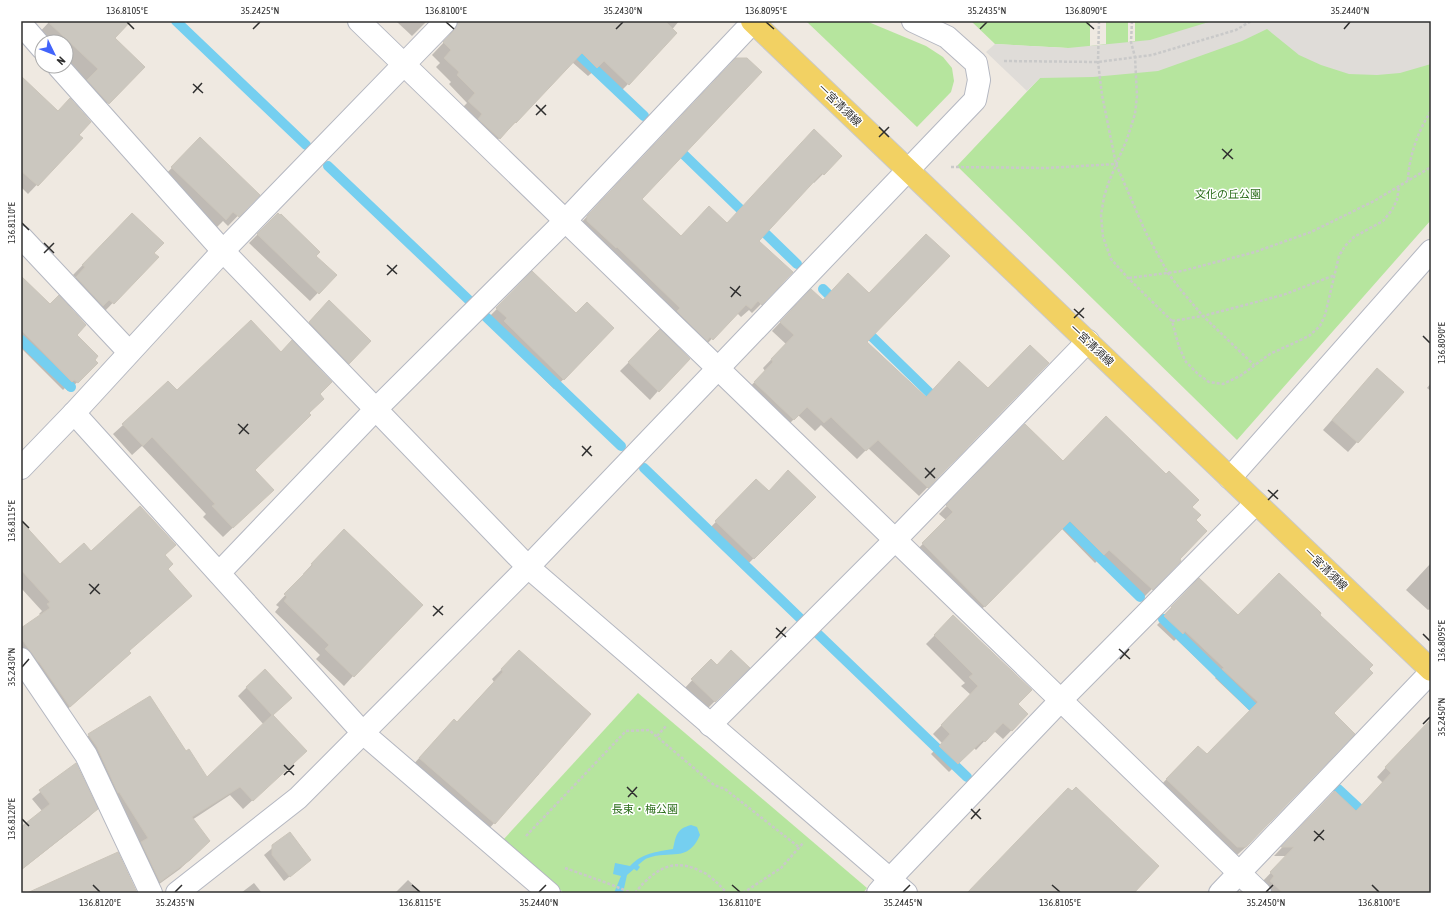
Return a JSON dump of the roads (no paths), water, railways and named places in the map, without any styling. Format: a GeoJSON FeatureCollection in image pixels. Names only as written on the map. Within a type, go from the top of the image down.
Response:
{"type":"FeatureCollection","features":[{"type":"Feature","properties":{"kind":"main road","name":"一宮清須線"},"geometry":{"type":"LineString","coordinates":[[753,21],[1431,671]]}},
{"type":"Feature","properties":{"kind":"street"},"geometry":{"type":"LineString","coordinates":[[359,21],[1260,893]]}},
{"type":"Feature","properties":{"kind":"street"},"geometry":{"type":"LineString","coordinates":[[21,468],[74,413],[223,251],[446,21]]}},
{"type":"Feature","properties":{"kind":"street"},"geometry":{"type":"LineString","coordinates":[[220,573],[375,410],[565,221],[753,21]]}},
{"type":"Feature","properties":{"kind":"street"},"geometry":{"type":"LineString","coordinates":[[177,893],[298,798],[528,567],[975,100],[979,80],[976,63],[947,37],[913,21]]}},
{"type":"Feature","properties":{"kind":"street"},"geometry":{"type":"LineString","coordinates":[[21,24],[34,39]]}},
{"type":"Feature","properties":{"kind":"street"},"geometry":{"type":"LineString","coordinates":[[65,74],[223,251],[528,567],[822,820],[891,888],[1062,700],[1256,503]]}},
{"type":"Feature","properties":{"kind":"street"},"geometry":{"type":"LineString","coordinates":[[21,237],[129,352]]}},
{"type":"Feature","properties":{"kind":"street"},"geometry":{"type":"LineString","coordinates":[[1230,478],[1431,251]]}},
{"type":"Feature","properties":{"kind":"street"},"geometry":{"type":"LineString","coordinates":[[710,725],[895,540],[1088,341]]}},
{"type":"Feature","properties":{"kind":"street"},"geometry":{"type":"LineString","coordinates":[[74,413],[363,733],[549,893]]}},
{"type":"Feature","properties":{"kind":"street"},"geometry":{"type":"LineString","coordinates":[[21,659],[86,755],[151,893]]}},
{"type":"Feature","properties":{"kind":"street"},"geometry":{"type":"LineString","coordinates":[[1220,893],[1431,671]]}},
{"type":"Feature","properties":{"kind":"water"},"geometry":{"type":"Polygon","coordinates":[[[691,825],[697,827],[700,835],[690,849],[678,854],[656,856],[645,859],[638,865],[640,867],[637,871],[634,869],[627,875],[623,893],[614,893],[621,876],[613,874],[615,863],[630,866],[639,858],[644,856],[655,852],[673,849],[676,837],[680,831],[691,825]]]}},
{"type":"Feature","properties":{"kind":"waterway"},"geometry":{"type":"LineString","coordinates":[[176,21],[306,145]]}},
{"type":"Feature","properties":{"kind":"waterway"},"geometry":{"type":"LineString","coordinates":[[570,46],[644,116]]}},
{"type":"Feature","properties":{"kind":"waterway"},"geometry":{"type":"LineString","coordinates":[[675,146],[797,264]]}},
{"type":"Feature","properties":{"kind":"waterway"},"geometry":{"type":"LineString","coordinates":[[328,166],[472,303]]}},
{"type":"Feature","properties":{"kind":"waterway"},"geometry":{"type":"LineString","coordinates":[[823,289],[837,303]]}},
{"type":"Feature","properties":{"kind":"waterway"},"geometry":{"type":"LineString","coordinates":[[485,316],[621,446]]}},
{"type":"Feature","properties":{"kind":"waterway"},"geometry":{"type":"LineString","coordinates":[[863,328],[939,402]]}},
{"type":"Feature","properties":{"kind":"waterway"},"geometry":{"type":"LineString","coordinates":[[21,340],[71,387]]}},
{"type":"Feature","properties":{"kind":"waterway"},"geometry":{"type":"LineString","coordinates":[[644,468],[803,621]]}},
{"type":"Feature","properties":{"kind":"waterway"},"geometry":{"type":"LineString","coordinates":[[1057,516],[1140,597]]}},
{"type":"Feature","properties":{"kind":"waterway"},"geometry":{"type":"LineString","coordinates":[[1163,619],[1263,717]]}},
{"type":"Feature","properties":{"kind":"waterway"},"geometry":{"type":"LineString","coordinates":[[818,634],[967,777]]}},
{"type":"Feature","properties":{"kind":"waterway"},"geometry":{"type":"LineString","coordinates":[[1338,789],[1369,818]]}},
{"type":"Feature","properties":{"kind":"park label","name":"文化の丘公園"},"geometry":{"type":"Point","coordinates":[1228,194]}},
{"type":"Feature","properties":{"kind":"park label","name":"長束・梅公園"},"geometry":{"type":"Point","coordinates":[645,809]}}]}
